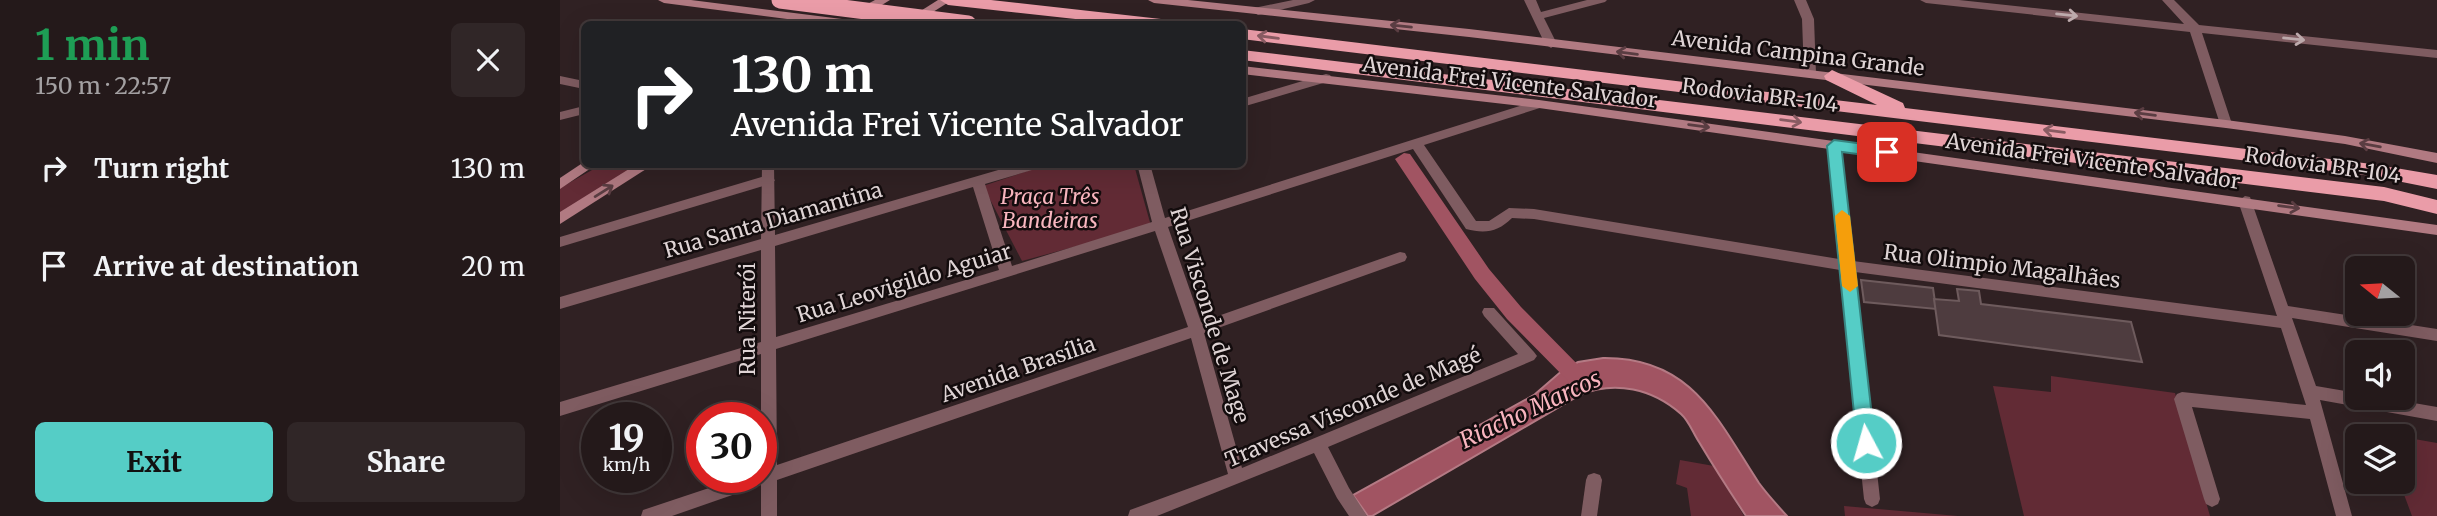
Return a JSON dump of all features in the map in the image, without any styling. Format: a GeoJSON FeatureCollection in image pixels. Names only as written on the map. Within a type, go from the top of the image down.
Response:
{"type":"FeatureCollection","features":[{"type":"Feature","properties":{"kind":"highway"},"geometry":{"type":"LineString","coordinates":[[780,0],[944,21]]}},
{"type":"Feature","properties":{"kind":"highway"},"geometry":{"type":"LineString","coordinates":[[947,0],[1134,21]]}},
{"type":"Feature","properties":{"kind":"highway","name":"Rodovia BR-104"},"geometry":{"type":"LineString","coordinates":[[1246,34],[2372,170],[2437,182]]}},
{"type":"Feature","properties":{"kind":"highway","name":"Rodovia BR-104"},"geometry":{"type":"LineString","coordinates":[[1246,55],[2384,194],[2437,207]]}},
{"type":"Feature","properties":{"kind":"highway"},"geometry":{"type":"LineString","coordinates":[[1832,76],[1913,114]]}},
{"type":"Feature","properties":{"kind":"main road"},"geometry":{"type":"LineString","coordinates":[[664,0],[822,21]]}},
{"type":"Feature","properties":{"kind":"main road"},"geometry":{"type":"LineString","coordinates":[[850,21],[884,0]]}},
{"type":"Feature","properties":{"kind":"main road"},"geometry":{"type":"LineString","coordinates":[[911,21],[947,0]]}},
{"type":"Feature","properties":{"kind":"main road","name":"Avenida Campina Grande"},"geometry":{"type":"LineString","coordinates":[[1154,0],[1832,76],[2226,124],[2345,140],[2437,158]]}},
{"type":"Feature","properties":{"kind":"main road","name":"Avenida Frei Vicente Salvador"},"geometry":{"type":"LineString","coordinates":[[1246,71],[1326,78],[1539,104],[2437,230]]}},
{"type":"Feature","properties":{"kind":"main road"},"geometry":{"type":"LineString","coordinates":[[560,184],[585,168]]}},
{"type":"Feature","properties":{"kind":"main road"},"geometry":{"type":"LineString","coordinates":[[560,219],[642,168]]}},
{"type":"Feature","properties":{"kind":"street"},"geometry":{"type":"LineString","coordinates":[[1258,11],[1308,0]]}},
{"type":"Feature","properties":{"kind":"street"},"geometry":{"type":"LineString","coordinates":[[1530,0],[1551,44]]}},
{"type":"Feature","properties":{"kind":"street"},"geometry":{"type":"LineString","coordinates":[[1538,16],[1601,0]]}},
{"type":"Feature","properties":{"kind":"street"},"geometry":{"type":"LineString","coordinates":[[1800,0],[1808,19],[1810,74]]}},
{"type":"Feature","properties":{"kind":"street"},"geometry":{"type":"LineString","coordinates":[[1926,0],[2437,54]]}},
{"type":"Feature","properties":{"kind":"street"},"geometry":{"type":"LineString","coordinates":[[2168,0],[2194,28],[2226,124]]}},
{"type":"Feature","properties":{"kind":"street"},"geometry":{"type":"LineString","coordinates":[[1246,102],[1326,78]]}},
{"type":"Feature","properties":{"kind":"street"},"geometry":{"type":"LineString","coordinates":[[560,80],[581,84]]}},
{"type":"Feature","properties":{"kind":"street","name":"Rua Leovigildo Aguiar"},"geometry":{"type":"LineString","coordinates":[[560,409],[1007,273],[1539,104]]}},
{"type":"Feature","properties":{"kind":"street"},"geometry":{"type":"LineString","coordinates":[[560,116],[581,111]]}},
{"type":"Feature","properties":{"kind":"street","name":"Rua Olimpio Magalhães"},"geometry":{"type":"LineString","coordinates":[[1416,143],[1471,225],[1485,229],[1499,224],[1509,214],[1534,214],[1675,241],[1848,268],[2437,335]]}},
{"type":"Feature","properties":{"kind":"street"},"geometry":{"type":"LineString","coordinates":[[1834,146],[1872,499]]}},
{"type":"Feature","properties":{"kind":"street","name":"Rua Santa Diamantina"},"geometry":{"type":"LineString","coordinates":[[560,303],[1024,168]]}},
{"type":"Feature","properties":{"kind":"street","name":"Rua Visconde de Mage"},"geometry":{"type":"LineString","coordinates":[[1144,168],[1160,225],[1196,330],[1237,478]]}},
{"type":"Feature","properties":{"kind":"street"},"geometry":{"type":"LineString","coordinates":[[560,242],[768,172]]}},
{"type":"Feature","properties":{"kind":"street","name":"Rua Niterói"},"geometry":{"type":"LineString","coordinates":[[768,172],[768,402]]}},
{"type":"Feature","properties":{"kind":"street"},"geometry":{"type":"LineString","coordinates":[[978,182],[1007,273]]}},
{"type":"Feature","properties":{"kind":"street"},"geometry":{"type":"LineString","coordinates":[[2245,201],[2310,392],[2344,516]]}},
{"type":"Feature","properties":{"kind":"street","name":"Avenida Brasília"},"geometry":{"type":"LineString","coordinates":[[777,475],[1400,257]]}},
{"type":"Feature","properties":{"kind":"street","name":"Travessa Visconde de Magé"},"geometry":{"type":"LineString","coordinates":[[1136,516],[1237,478],[1529,356],[1489,312]]}},
{"type":"Feature","properties":{"kind":"street"},"geometry":{"type":"LineString","coordinates":[[2310,392],[2437,414]]}},
{"type":"Feature","properties":{"kind":"street"},"geometry":{"type":"LineString","coordinates":[[2212,499],[2182,399],[2316,413]]}},
{"type":"Feature","properties":{"kind":"street"},"geometry":{"type":"LineString","coordinates":[[1318,444],[1343,493],[1359,516]]}},
{"type":"Feature","properties":{"kind":"street"},"geometry":{"type":"LineString","coordinates":[[1589,516],[1594,480]]}},
{"type":"Feature","properties":{"kind":"street","name":"Avenida Brasília"},"geometry":{"type":"LineString","coordinates":[[649,516],[721,493]]}},
{"type":"Feature","properties":{"kind":"street","name":"Rua Niterói"},"geometry":{"type":"LineString","coordinates":[[768,493],[769,516]]}},
{"type":"Feature","properties":{"kind":"green space"},"geometry":{"type":"Polygon","coordinates":[[[596,168],[637,168],[560,217],[560,188],[596,168]]]}},
{"type":"Feature","properties":{"kind":"green space","name":"Praça Três Bandeiras"},"geometry":{"type":"Polygon","coordinates":[[[1036,168],[1135,168],[1151,226],[1022,261],[983,186],[1036,168]]]}},
{"type":"Feature","properties":{"kind":"green space"},"geometry":{"type":"Polygon","coordinates":[[[2051,376],[2175,393],[2210,516],[2024,516],[1993,386],[2051,392],[2051,376]]]}},
{"type":"Feature","properties":{"kind":"green space"},"geometry":{"type":"Polygon","coordinates":[[[2415,439],[2437,443],[2437,516],[2412,516],[2404,494],[2415,494],[2415,439]]]}},
{"type":"Feature","properties":{"kind":"green space"},"geometry":{"type":"Polygon","coordinates":[[[1680,460],[1714,466],[1744,516],[1691,516],[1687,488],[1676,484],[1680,460]]]}},
{"type":"Feature","properties":{"kind":"green space"},"geometry":{"type":"Polygon","coordinates":[[[1844,506],[1958,516],[1845,516],[1844,506]]]}},
{"type":"Feature","properties":{"kind":"water","name":"Riacho Marcos"},"geometry":{"type":"Polygon","coordinates":[[[1603,358],[1634,360],[1659,368],[1680,380],[1699,396],[1715,415],[1759,483],[1787,516],[1746,516],[1684,417],[1658,398],[1620,388],[1593,390],[1580,395],[1372,516],[1368,516],[1353,495],[1534,395],[1564,369],[1578,362],[1603,358]]]}},
{"type":"Feature","properties":{"kind":"building"},"geometry":{"type":"Polygon","coordinates":[[[1861,280],[1933,288],[1936,309],[1864,302],[1861,280]]]}},
{"type":"Feature","properties":{"kind":"building"},"geometry":{"type":"Polygon","coordinates":[[[1957,289],[1979,291],[1981,304],[2131,322],[2142,362],[1939,335],[1934,299],[1959,301],[1957,289]]]}},
{"type":"Feature","properties":{"kind":"waterway","name":"Riacho Marcos"},"geometry":{"type":"LineString","coordinates":[[1404,159],[1482,274],[1514,313],[1581,381]]}},
{"type":"Feature","properties":{"kind":"slow traffic"},"geometry":{"type":"LineString","coordinates":[[1842,216],[1850,286]]}},
{"type":"Feature","properties":{"kind":"route"},"geometry":{"type":"LineString","coordinates":[[1866,443],[1834,146],[1887,152]]}}]}
